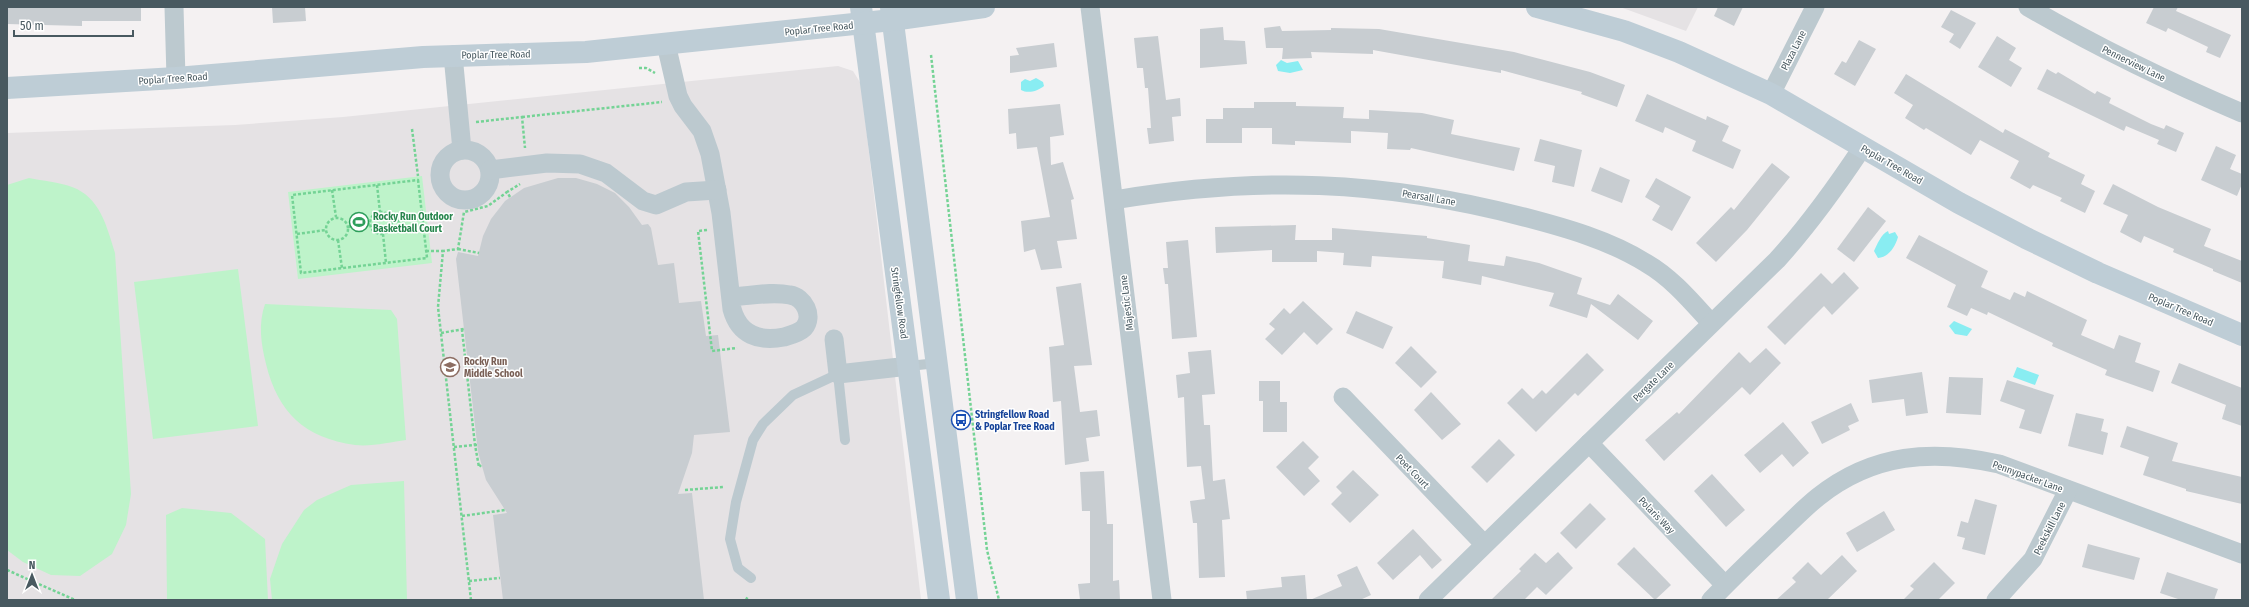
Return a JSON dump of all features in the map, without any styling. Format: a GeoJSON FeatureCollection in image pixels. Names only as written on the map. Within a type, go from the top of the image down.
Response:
{"type":"FeatureCollection","features":[{"type":"Feature","properties":{"kind":"main road","name":"Poplar Tree Road"},"geometry":{"type":"LineString","coordinates":[[7,88],[176,78],[453,56],[586,52],[666,44],[861,15],[984,7]]}},
{"type":"Feature","properties":{"kind":"main road","name":"Poplar Tree Road"},"geometry":{"type":"LineString","coordinates":[[1537,7],[1624,32],[1679,52],[1771,94],[1959,203],[2026,238],[2098,273],[2242,335]]}},
{"type":"Feature","properties":{"kind":"main road"},"geometry":{"type":"LineString","coordinates":[[891,14],[967,600]]}},
{"type":"Feature","properties":{"kind":"main road","name":"Stringfellow Road"},"geometry":{"type":"LineString","coordinates":[[861,15],[939,600]]}},
{"type":"Feature","properties":{"kind":"street"},"geometry":{"type":"LineString","coordinates":[[174,7],[176,78]]}},
{"type":"Feature","properties":{"kind":"street","name":"Majestic Lane"},"geometry":{"type":"LineString","coordinates":[[1090,7],[1162,600]]}},
{"type":"Feature","properties":{"kind":"street","name":"Plaza Lane"},"geometry":{"type":"LineString","coordinates":[[1771,94],[1815,7]]}},
{"type":"Feature","properties":{"kind":"street","name":"Pennerview Lane"},"geometry":{"type":"LineString","coordinates":[[2028,7],[2104,49],[2242,113]]}},
{"type":"Feature","properties":{"kind":"street"},"geometry":{"type":"LineString","coordinates":[[666,44],[678,96],[683,106],[702,132],[710,154],[717,190],[731,297]]}},
{"type":"Feature","properties":{"kind":"street"},"geometry":{"type":"LineString","coordinates":[[453,56],[462,150]]}},
{"type":"Feature","properties":{"kind":"street","name":"Pergate Lane"},"geometry":{"type":"LineString","coordinates":[[1428,600],[1777,260],[1800,235],[1836,188],[1862,148]]}},
{"type":"Feature","properties":{"kind":"street"},"geometry":{"type":"LineString","coordinates":[[462,150],[477,152],[483,157],[490,170],[488,186],[477,197],[461,200],[453,197],[442,186],[440,170],[448,156],[462,150]]}},
{"type":"Feature","properties":{"kind":"street"},"geometry":{"type":"LineString","coordinates":[[490,170],[547,163],[580,164],[606,173],[643,201],[656,205],[686,192],[717,190]]}},
{"type":"Feature","properties":{"kind":"street","name":"Pearsall Lane"},"geometry":{"type":"LineString","coordinates":[[1114,200],[1216,187],[1294,184],[1374,188],[1463,203],[1557,226],[1626,251],[1668,278],[1711,323]]}},
{"type":"Feature","properties":{"kind":"street"},"geometry":{"type":"LineString","coordinates":[[834,339],[838,374],[909,366]]}},
{"type":"Feature","properties":{"kind":"street","name":"Poet Court"},"geometry":{"type":"LineString","coordinates":[[1343,397],[1484,544]]}},
{"type":"Feature","properties":{"kind":"street","name":"Polaris Way"},"geometry":{"type":"LineString","coordinates":[[1589,443],[1725,585]]}},
{"type":"Feature","properties":{"kind":"street","name":"Pennypacker Lane"},"geometry":{"type":"LineString","coordinates":[[1711,600],[1820,496],[1856,474],[1896,460],[1921,456],[1966,457],[1999,464],[2242,554]]}},
{"type":"Feature","properties":{"kind":"street","name":"Peekskill Lane"},"geometry":{"type":"LineString","coordinates":[[1996,600],[2033,559],[2068,490]]}},
{"type":"Feature","properties":{"kind":"lane"},"geometry":{"type":"LineString","coordinates":[[909,366],[937,363]]}},
{"type":"Feature","properties":{"kind":"lane"},"geometry":{"type":"LineString","coordinates":[[751,578],[738,568],[730,539],[736,502],[753,440],[763,424],[793,395],[838,374],[845,440]]}},
{"type":"Feature","properties":{"kind":"path"},"geometry":{"type":"LineString","coordinates":[[932,55],[987,550],[999,600]]}},
{"type":"Feature","properties":{"kind":"path"},"geometry":{"type":"LineString","coordinates":[[471,122],[522,118],[666,102]]}},
{"type":"Feature","properties":{"kind":"path"},"geometry":{"type":"LineString","coordinates":[[522,118],[525,148]]}},
{"type":"Feature","properties":{"kind":"path"},"geometry":{"type":"LineString","coordinates":[[412,129],[418,176]]}},
{"type":"Feature","properties":{"kind":"path"},"geometry":{"type":"LineString","coordinates":[[418,180],[427,258],[301,273],[292,194],[377,184],[418,180]]}},
{"type":"Feature","properties":{"kind":"path"},"geometry":{"type":"LineString","coordinates":[[377,184],[380,212]]}},
{"type":"Feature","properties":{"kind":"path"},"geometry":{"type":"LineString","coordinates":[[332,190],[336,217]]}},
{"type":"Feature","properties":{"kind":"path"},"geometry":{"type":"LineString","coordinates":[[458,249],[464,212],[488,206],[507,192]]}},
{"type":"Feature","properties":{"kind":"path"},"geometry":{"type":"LineString","coordinates":[[380,212],[389,215],[392,222],[391,229],[383,234],[375,232],[370,224],[373,216],[380,212]]}},
{"type":"Feature","properties":{"kind":"path"},"geometry":{"type":"LineString","coordinates":[[336,217],[345,221],[348,227],[347,234],[338,240],[330,238],[326,230],[328,221],[336,217]]}},
{"type":"Feature","properties":{"kind":"path"},"geometry":{"type":"LineString","coordinates":[[392,222],[423,218]]}},
{"type":"Feature","properties":{"kind":"path"},"geometry":{"type":"LineString","coordinates":[[348,227],[370,224]]}},
{"type":"Feature","properties":{"kind":"path"},"geometry":{"type":"LineString","coordinates":[[711,229],[698,231],[712,351],[737,348]]}},
{"type":"Feature","properties":{"kind":"path"},"geometry":{"type":"LineString","coordinates":[[296,234],[326,230]]}},
{"type":"Feature","properties":{"kind":"path"},"geometry":{"type":"LineString","coordinates":[[383,234],[386,263]]}},
{"type":"Feature","properties":{"kind":"path"},"geometry":{"type":"LineString","coordinates":[[338,240],[342,268]]}},
{"type":"Feature","properties":{"kind":"path"},"geometry":{"type":"LineString","coordinates":[[426,251],[458,249],[479,253]]}},
{"type":"Feature","properties":{"kind":"path"},"geometry":{"type":"LineString","coordinates":[[443,251],[438,307],[471,600]]}},
{"type":"Feature","properties":{"kind":"path"},"geometry":{"type":"LineString","coordinates":[[441,333],[463,330],[476,445],[480,467],[481,465]]}},
{"type":"Feature","properties":{"kind":"path"},"geometry":{"type":"LineString","coordinates":[[454,447],[476,445]]}},
{"type":"Feature","properties":{"kind":"path"},"geometry":{"type":"LineString","coordinates":[[685,490],[724,487]]}},
{"type":"Feature","properties":{"kind":"path"},"geometry":{"type":"LineString","coordinates":[[462,516],[505,510]]}},
{"type":"Feature","properties":{"kind":"path"},"geometry":{"type":"LineString","coordinates":[[7,570],[75,600]]}},
{"type":"Feature","properties":{"kind":"path"},"geometry":{"type":"LineString","coordinates":[[469,581],[500,578]]}},
{"type":"Feature","properties":{"kind":"path"},"geometry":{"type":"LineString","coordinates":[[746,600],[748,596]]}},
{"type":"Feature","properties":{"kind":"shaded area"},"geometry":{"type":"Polygon","coordinates":[[[1620,7],[1698,7],[1686,31],[1620,7]]]}},
{"type":"Feature","properties":{"kind":"shaded area","name":"Rocky Run Middle School"},"geometry":{"type":"Polygon","coordinates":[[[838,66],[853,71],[861,84],[921,600],[7,600],[7,133],[235,125],[343,117],[838,66]]]}},
{"type":"Feature","properties":{"kind":"green space","name":"Rocky Run Outdoor Basketball Court"},"geometry":{"type":"Polygon","coordinates":[[[422,176],[432,263],[298,279],[288,192],[422,176]]]}},
{"type":"Feature","properties":{"kind":"green space"},"geometry":{"type":"Polygon","coordinates":[[[29,178],[67,185],[82,192],[89,198],[96,205],[101,214],[115,253],[131,494],[126,525],[112,554],[80,576],[51,575],[23,562],[7,550],[7,185],[29,178]]]}},
{"type":"Feature","properties":{"kind":"green space"},"geometry":{"type":"Polygon","coordinates":[[[238,269],[258,426],[153,439],[134,282],[238,269]]]}},
{"type":"Feature","properties":{"kind":"green space"},"geometry":{"type":"Polygon","coordinates":[[[265,304],[391,310],[397,319],[406,440],[374,445],[355,445],[337,442],[308,429],[296,420],[286,409],[278,396],[271,381],[266,364],[261,334],[265,304]]]}},
{"type":"Feature","properties":{"kind":"green space"},"geometry":{"type":"Polygon","coordinates":[[[404,481],[407,600],[272,600],[270,579],[282,544],[304,510],[317,500],[351,485],[404,481]]]}},
{"type":"Feature","properties":{"kind":"green space"},"geometry":{"type":"Polygon","coordinates":[[[182,508],[231,513],[265,539],[268,600],[167,600],[166,515],[182,508]]]}},
{"type":"Feature","properties":{"kind":"water"},"geometry":{"type":"Polygon","coordinates":[[[1281,60],[1287,63],[1298,61],[1303,70],[1290,73],[1278,71],[1276,65],[1281,60]]]}},
{"type":"Feature","properties":{"kind":"water"},"geometry":{"type":"Polygon","coordinates":[[[1036,78],[1043,82],[1044,86],[1033,91],[1027,92],[1021,90],[1021,82],[1025,79],[1030,81],[1036,78]]]}},
{"type":"Feature","properties":{"kind":"water"},"geometry":{"type":"Polygon","coordinates":[[[1888,231],[1889,234],[1895,232],[1898,237],[1897,241],[1888,254],[1878,258],[1874,251],[1881,237],[1888,231]]]}},
{"type":"Feature","properties":{"kind":"water"},"geometry":{"type":"Polygon","coordinates":[[[1954,321],[1972,329],[1967,336],[1955,334],[1949,326],[1954,321]]]}},
{"type":"Feature","properties":{"kind":"water"},"geometry":{"type":"Polygon","coordinates":[[[2017,367],[2039,375],[2035,385],[2013,377],[2017,367]]]}},
{"type":"Feature","properties":{"kind":"building"},"geometry":{"type":"Polygon","coordinates":[[[7,7],[141,7],[141,21],[82,21],[82,26],[7,24],[7,7]]]}},
{"type":"Feature","properties":{"kind":"building"},"geometry":{"type":"Polygon","coordinates":[[[272,7],[305,7],[306,21],[273,23],[272,7]]]}},
{"type":"Feature","properties":{"kind":"building"},"geometry":{"type":"Polygon","coordinates":[[[1718,7],[1743,7],[1734,26],[1714,16],[1718,7]]]}},
{"type":"Feature","properties":{"kind":"building"},"geometry":{"type":"Polygon","coordinates":[[[2154,7],[2178,7],[2176,11],[2231,35],[2220,58],[2206,52],[2208,47],[2168,28],[2166,32],[2146,23],[2154,7]]]}},
{"type":"Feature","properties":{"kind":"building"},"geometry":{"type":"Polygon","coordinates":[[[1951,10],[1976,23],[1960,49],[1949,42],[1954,34],[1941,27],[1951,10]]]}},
{"type":"Feature","properties":{"kind":"building"},"geometry":{"type":"Polygon","coordinates":[[[1280,26],[1282,31],[1331,30],[1331,28],[1379,29],[1514,52],[1590,72],[1625,85],[1617,107],[1581,94],[1582,92],[1501,70],[1501,73],[1373,50],[1373,54],[1311,52],[1312,58],[1282,59],[1283,48],[1266,48],[1264,28],[1280,26]]]}},
{"type":"Feature","properties":{"kind":"building"},"geometry":{"type":"Polygon","coordinates":[[[1223,27],[1224,40],[1245,41],[1247,64],[1200,68],[1200,29],[1223,27]]]}},
{"type":"Feature","properties":{"kind":"building"},"geometry":{"type":"Polygon","coordinates":[[[1158,36],[1166,100],[1180,98],[1181,116],[1172,117],[1174,141],[1149,144],[1147,128],[1151,128],[1148,88],[1145,88],[1143,68],[1137,68],[1134,38],[1158,36]]]}},
{"type":"Feature","properties":{"kind":"building"},"geometry":{"type":"Polygon","coordinates":[[[1997,36],[2016,48],[2009,60],[2022,68],[2011,87],[1978,67],[1997,36]]]}},
{"type":"Feature","properties":{"kind":"building"},"geometry":{"type":"Polygon","coordinates":[[[1859,40],[1876,49],[1855,86],[1834,74],[1842,61],[1846,63],[1859,40]]]}},
{"type":"Feature","properties":{"kind":"building"},"geometry":{"type":"Polygon","coordinates":[[[1054,43],[1057,67],[1010,73],[1010,56],[1019,55],[1016,48],[1054,43]]]}},
{"type":"Feature","properties":{"kind":"building"},"geometry":{"type":"Polygon","coordinates":[[[2047,69],[2056,74],[2058,72],[2095,94],[2097,91],[2111,98],[2109,103],[2151,124],[2164,129],[2166,125],[2184,133],[2176,152],[2157,144],[2159,140],[2126,126],[2124,131],[2037,89],[2047,69]]]}},
{"type":"Feature","properties":{"kind":"building"},"geometry":{"type":"Polygon","coordinates":[[[1906,74],[2003,133],[2005,129],[2050,153],[2048,157],[2085,175],[2081,184],[2095,191],[2085,213],[2060,201],[2062,198],[2033,185],[2030,189],[2010,178],[2019,161],[1980,140],[1971,155],[1926,128],[1924,130],[1905,118],[1913,105],[1894,93],[1906,74]]]}},
{"type":"Feature","properties":{"kind":"building"},"geometry":{"type":"Polygon","coordinates":[[[1647,94],[1706,120],[1707,116],[1729,126],[1722,141],[1741,150],[1733,169],[1692,151],[1696,141],[1665,127],[1663,133],[1635,121],[1647,94]]]}},
{"type":"Feature","properties":{"kind":"building"},"geometry":{"type":"Polygon","coordinates":[[[1254,102],[1296,102],[1296,106],[1344,107],[1343,118],[1369,119],[1369,110],[1422,113],[1454,120],[1451,134],[1520,148],[1514,171],[1411,148],[1410,150],[1387,149],[1388,133],[1351,131],[1351,143],[1295,141],[1295,145],[1272,144],[1272,128],[1242,128],[1242,143],[1206,143],[1206,119],[1223,119],[1223,108],[1254,108],[1254,102]]]}},
{"type":"Feature","properties":{"kind":"building"},"geometry":{"type":"Polygon","coordinates":[[[1060,104],[1064,135],[1050,137],[1051,165],[1063,162],[1074,199],[1071,200],[1077,239],[1057,241],[1062,268],[1041,270],[1035,249],[1024,252],[1021,221],[1050,217],[1037,147],[1017,149],[1016,133],[1009,134],[1008,109],[1060,104]]]}},
{"type":"Feature","properties":{"kind":"building"},"geometry":{"type":"Polygon","coordinates":[[[1540,139],[1582,150],[1574,187],[1552,182],[1555,166],[1534,161],[1540,139]]]}},
{"type":"Feature","properties":{"kind":"building"},"geometry":{"type":"Polygon","coordinates":[[[2216,146],[2236,155],[2230,169],[2242,174],[2242,184],[2237,196],[2201,180],[2216,146]]]}},
{"type":"Feature","properties":{"kind":"building"},"geometry":{"type":"Polygon","coordinates":[[[1772,163],[1790,177],[1747,230],[1716,262],[1696,243],[1731,207],[1734,210],[1772,163]]]}},
{"type":"Feature","properties":{"kind":"building"},"geometry":{"type":"Polygon","coordinates":[[[1600,167],[1630,180],[1622,203],[1591,191],[1600,167]]]}},
{"type":"Feature","properties":{"kind":"building"},"geometry":{"type":"Polygon","coordinates":[[[558,178],[576,178],[597,184],[615,193],[629,207],[642,225],[648,224],[651,228],[658,265],[674,263],[679,303],[701,301],[706,336],[718,335],[730,432],[694,435],[692,453],[678,494],[692,493],[704,600],[503,600],[493,515],[507,513],[486,480],[478,452],[456,259],[458,252],[478,256],[483,236],[491,219],[505,201],[524,188],[558,178]]]}},
{"type":"Feature","properties":{"kind":"building"},"geometry":{"type":"Polygon","coordinates":[[[1656,178],[1691,197],[1672,231],[1652,220],[1660,206],[1645,197],[1656,178]]]}},
{"type":"Feature","properties":{"kind":"building"},"geometry":{"type":"Polygon","coordinates":[[[2113,184],[2158,207],[2211,229],[2204,246],[2242,261],[2242,283],[2173,252],[2174,249],[2144,236],[2141,243],[2120,232],[2128,215],[2103,204],[2113,184]]]}},
{"type":"Feature","properties":{"kind":"building"},"geometry":{"type":"Polygon","coordinates":[[[1868,207],[1886,221],[1854,262],[1837,249],[1868,207]]]}},
{"type":"Feature","properties":{"kind":"building"},"geometry":{"type":"Polygon","coordinates":[[[1296,225],[1295,240],[1332,240],[1332,228],[1427,236],[1427,238],[1470,245],[1468,261],[1504,266],[1506,256],[1539,263],[1582,278],[1577,294],[1610,305],[1618,294],[1653,321],[1638,340],[1591,304],[1587,318],[1549,306],[1554,293],[1482,276],[1481,285],[1442,278],[1444,261],[1372,256],[1371,267],[1343,265],[1344,253],[1317,251],[1317,262],[1272,262],[1272,250],[1216,253],[1215,227],[1296,225]]]}},
{"type":"Feature","properties":{"kind":"building"},"geometry":{"type":"Polygon","coordinates":[[[1919,235],[1988,271],[1981,287],[2010,300],[2014,292],[2025,297],[2027,291],[2087,320],[2081,335],[2114,349],[2119,335],[2141,343],[2135,362],[2160,371],[2153,392],[2105,375],[2107,370],[2052,346],[2053,343],[1988,312],[1987,315],[1971,308],[1967,316],[1947,307],[1956,285],[1906,258],[1919,235]]]}},
{"type":"Feature","properties":{"kind":"building"},"geometry":{"type":"Polygon","coordinates":[[[1188,240],[1197,337],[1172,339],[1168,284],[1165,284],[1163,268],[1168,268],[1166,242],[1188,240]]]}},
{"type":"Feature","properties":{"kind":"building"},"geometry":{"type":"Polygon","coordinates":[[[1844,272],[1859,288],[1832,315],[1824,306],[1785,345],[1767,327],[1821,273],[1832,284],[1844,272]]]}},
{"type":"Feature","properties":{"kind":"building"},"geometry":{"type":"Polygon","coordinates":[[[1081,283],[1092,365],[1074,366],[1080,412],[1097,410],[1100,436],[1086,438],[1089,461],[1065,465],[1061,401],[1053,402],[1049,347],[1064,345],[1056,287],[1081,283]]]}},
{"type":"Feature","properties":{"kind":"building"},"geometry":{"type":"Polygon","coordinates":[[[1303,301],[1333,329],[1317,345],[1304,332],[1282,355],[1265,339],[1275,329],[1269,324],[1284,308],[1290,314],[1303,301]]]}},
{"type":"Feature","properties":{"kind":"building"},"geometry":{"type":"Polygon","coordinates":[[[1356,311],[1393,327],[1383,349],[1346,333],[1356,311]]]}},
{"type":"Feature","properties":{"kind":"building"},"geometry":{"type":"Polygon","coordinates":[[[1411,346],[1437,372],[1421,388],[1395,363],[1411,346]]]}},
{"type":"Feature","properties":{"kind":"building"},"geometry":{"type":"Polygon","coordinates":[[[1766,348],[1781,363],[1750,395],[1742,387],[1664,461],[1645,440],[1677,412],[1679,414],[1739,352],[1750,363],[1766,348]]]}},
{"type":"Feature","properties":{"kind":"building"},"geometry":{"type":"Polygon","coordinates":[[[1211,350],[1215,394],[1202,395],[1204,425],[1210,425],[1213,481],[1225,479],[1230,519],[1222,520],[1225,577],[1199,578],[1197,523],[1193,523],[1190,501],[1205,499],[1201,466],[1187,467],[1184,397],[1178,398],[1176,375],[1190,373],[1188,352],[1211,350]]]}},
{"type":"Feature","properties":{"kind":"building"},"geometry":{"type":"Polygon","coordinates":[[[1587,353],[1604,370],[1578,396],[1575,393],[1536,432],[1507,403],[1522,388],[1533,399],[1542,390],[1546,394],[1587,353]]]}},
{"type":"Feature","properties":{"kind":"building"},"geometry":{"type":"Polygon","coordinates":[[[2179,363],[2242,388],[2242,426],[2222,419],[2226,405],[2171,383],[2179,363]]]}},
{"type":"Feature","properties":{"kind":"building"},"geometry":{"type":"Polygon","coordinates":[[[1922,372],[1928,413],[1906,416],[1904,399],[1872,403],[1869,380],[1922,372]]]}},
{"type":"Feature","properties":{"kind":"building"},"geometry":{"type":"Polygon","coordinates":[[[1949,377],[1983,378],[1981,415],[1946,413],[1949,377]]]}},
{"type":"Feature","properties":{"kind":"building"},"geometry":{"type":"Polygon","coordinates":[[[2007,380],[2054,395],[2041,434],[2019,428],[2025,410],[2000,401],[2007,380]]]}},
{"type":"Feature","properties":{"kind":"building"},"geometry":{"type":"Polygon","coordinates":[[[1259,381],[1280,381],[1280,402],[1287,402],[1287,432],[1263,432],[1263,401],[1259,401],[1259,381]]]}},
{"type":"Feature","properties":{"kind":"building"},"geometry":{"type":"Polygon","coordinates":[[[1431,392],[1461,424],[1442,440],[1414,410],[1431,392]]]}},
{"type":"Feature","properties":{"kind":"building"},"geometry":{"type":"Polygon","coordinates":[[[1851,403],[1859,421],[1848,426],[1850,430],[1822,444],[1811,422],[1851,403]]]}},
{"type":"Feature","properties":{"kind":"building"},"geometry":{"type":"Polygon","coordinates":[[[2076,413],[2104,419],[2101,431],[2108,433],[2103,455],[2068,446],[2076,413]]]}},
{"type":"Feature","properties":{"kind":"building"},"geometry":{"type":"Polygon","coordinates":[[[1783,422],[1809,453],[1793,467],[1782,454],[1760,473],[1744,455],[1783,422]]]}},
{"type":"Feature","properties":{"kind":"building"},"geometry":{"type":"Polygon","coordinates":[[[2127,426],[2178,443],[2172,461],[2242,477],[2242,504],[2186,491],[2186,489],[2143,475],[2149,457],[2120,447],[2127,426]]]}},
{"type":"Feature","properties":{"kind":"building"},"geometry":{"type":"Polygon","coordinates":[[[1499,439],[1515,455],[1487,483],[1471,467],[1499,439]]]}},
{"type":"Feature","properties":{"kind":"building"},"geometry":{"type":"Polygon","coordinates":[[[1303,441],[1319,457],[1308,468],[1320,481],[1304,496],[1276,467],[1303,441]]]}},
{"type":"Feature","properties":{"kind":"building"},"geometry":{"type":"Polygon","coordinates":[[[1353,470],[1379,495],[1350,523],[1331,504],[1342,493],[1336,487],[1353,470]]]}},
{"type":"Feature","properties":{"kind":"building"},"geometry":{"type":"Polygon","coordinates":[[[1104,471],[1107,524],[1113,524],[1113,581],[1119,580],[1120,600],[1080,600],[1078,584],[1090,583],[1090,511],[1082,511],[1080,472],[1104,471]]]}},
{"type":"Feature","properties":{"kind":"building"},"geometry":{"type":"Polygon","coordinates":[[[1712,474],[1745,510],[1726,527],[1694,491],[1712,474]]]}},
{"type":"Feature","properties":{"kind":"building"},"geometry":{"type":"Polygon","coordinates":[[[1975,499],[1997,505],[1985,555],[1962,549],[1965,538],[1957,536],[1961,521],[1968,523],[1975,499]]]}},
{"type":"Feature","properties":{"kind":"building"},"geometry":{"type":"Polygon","coordinates":[[[1590,503],[1606,519],[1576,549],[1560,533],[1590,503]]]}},
{"type":"Feature","properties":{"kind":"building"},"geometry":{"type":"Polygon","coordinates":[[[1884,511],[1895,530],[1857,552],[1846,533],[1884,511]]]}},
{"type":"Feature","properties":{"kind":"building"},"geometry":{"type":"Polygon","coordinates":[[[1413,529],[1442,560],[1432,569],[1420,555],[1393,580],[1377,563],[1413,529]]]}},
{"type":"Feature","properties":{"kind":"building"},"geometry":{"type":"Polygon","coordinates":[[[2088,544],[2140,558],[2134,580],[2082,567],[2088,544]]]}},
{"type":"Feature","properties":{"kind":"building"},"geometry":{"type":"Polygon","coordinates":[[[1634,547],[1671,585],[1655,600],[1617,564],[1634,547]]]}},
{"type":"Feature","properties":{"kind":"building"},"geometry":{"type":"Polygon","coordinates":[[[1558,552],[1573,568],[1546,595],[1537,587],[1524,600],[1491,600],[1521,571],[1519,569],[1535,553],[1546,563],[1558,552]]]}},
{"type":"Feature","properties":{"kind":"building"},"geometry":{"type":"Polygon","coordinates":[[[1842,555],[1857,571],[1827,600],[1776,600],[1796,582],[1792,578],[1808,562],[1821,575],[1842,555]]]}},
{"type":"Feature","properties":{"kind":"building"},"geometry":{"type":"Polygon","coordinates":[[[1934,562],[1955,583],[1938,600],[1903,600],[1914,589],[1910,586],[1934,562]]]}},
{"type":"Feature","properties":{"kind":"building"},"geometry":{"type":"Polygon","coordinates":[[[1357,566],[1371,595],[1360,600],[1310,600],[1342,586],[1337,575],[1357,566]]]}},
{"type":"Feature","properties":{"kind":"building"},"geometry":{"type":"Polygon","coordinates":[[[2167,572],[2218,589],[2214,600],[2181,600],[2160,593],[2167,572]]]}},
{"type":"Feature","properties":{"kind":"building"},"geometry":{"type":"Polygon","coordinates":[[[1305,575],[1307,600],[1247,600],[1246,591],[1282,587],[1281,577],[1305,575]]]}},
{"type":"Feature","properties":{"kind":"place","name":"Rocky Run Outdoor Basketball Court"},"geometry":{"type":"Point","coordinates":[359,222]}},
{"type":"Feature","properties":{"kind":"place","name":"Rocky Run Middle School"},"geometry":{"type":"Point","coordinates":[450,367]}},
{"type":"Feature","properties":{"kind":"place","name":"Stringfellow Road & Poplar Tree Road"},"geometry":{"type":"Point","coordinates":[961,420]}}]}
